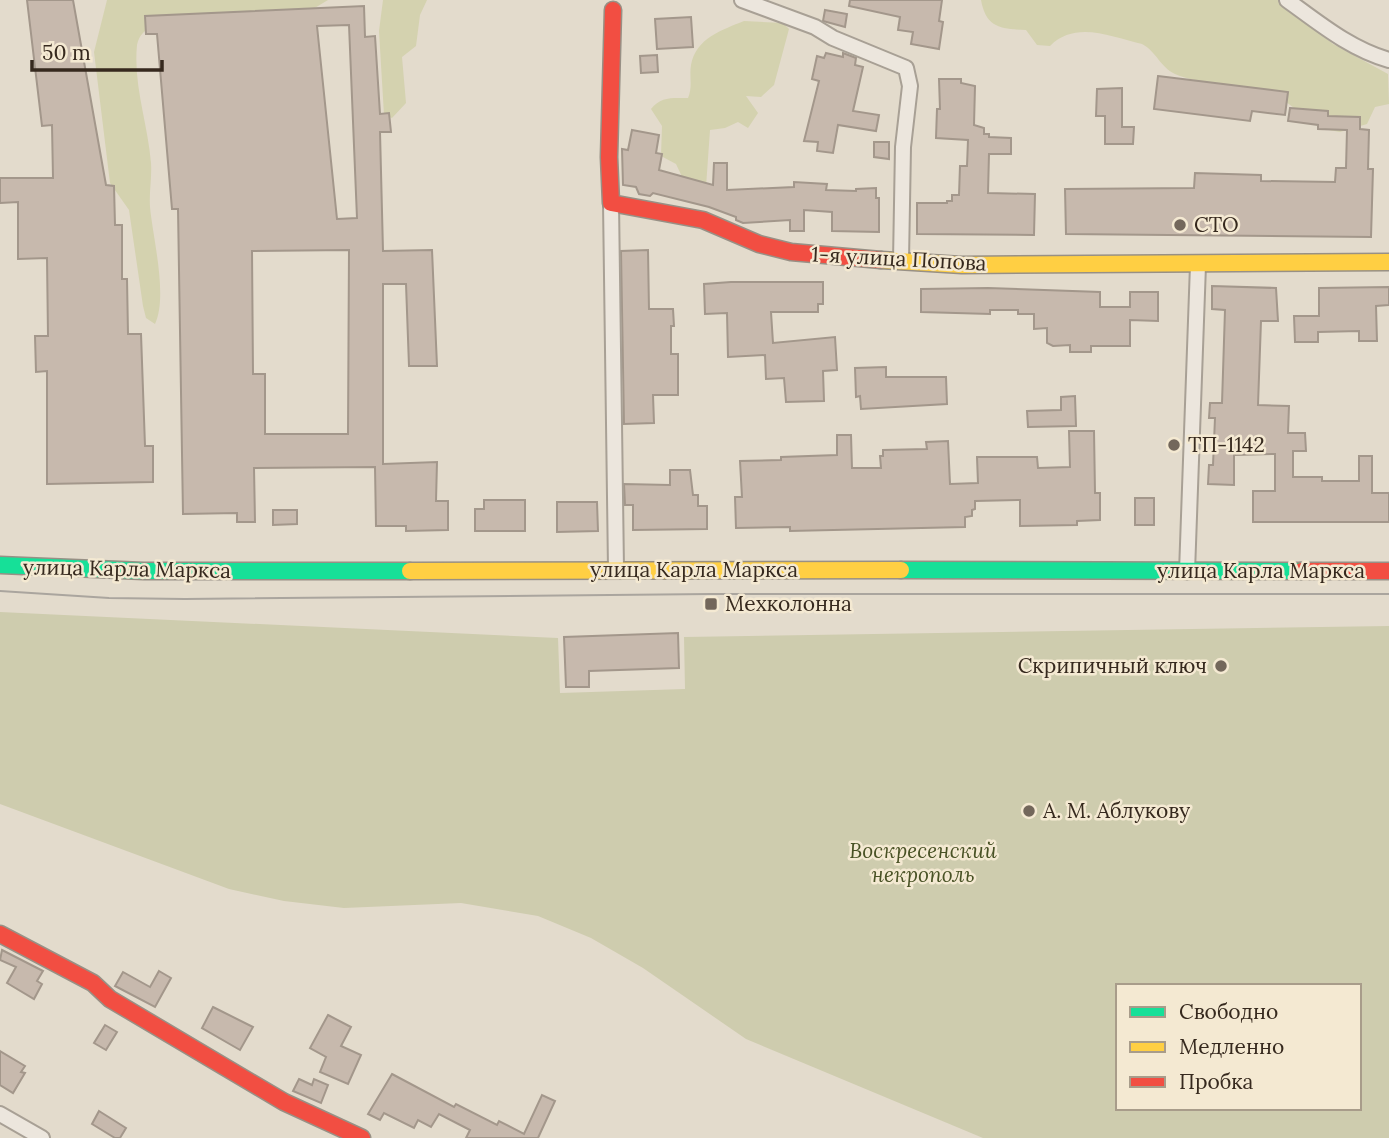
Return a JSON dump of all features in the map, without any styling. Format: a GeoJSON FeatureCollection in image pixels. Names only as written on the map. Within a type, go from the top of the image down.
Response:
{"type":"FeatureCollection","features":[{"type":"Feature","properties":{"kind":"street"},"geometry":{"type":"LineString","coordinates":[[742,0],[815,27],[833,38],[906,68],[910,86],[903,147],[901,261]]}},
{"type":"Feature","properties":{"kind":"street"},"geometry":{"type":"LineString","coordinates":[[1287,0],[1353,46],[1389,60]]}},
{"type":"Feature","properties":{"kind":"street"},"geometry":{"type":"LineString","coordinates":[[613,10],[609,157],[615,569]]}},
{"type":"Feature","properties":{"kind":"street","name":"1-я улица Попова"},"geometry":{"type":"LineString","coordinates":[[611,203],[704,220],[759,244],[791,252],[901,261],[962,265],[1389,262]]}},
{"type":"Feature","properties":{"kind":"street"},"geometry":{"type":"LineString","coordinates":[[1186,572],[1198,265]]}},
{"type":"Feature","properties":{"kind":"street","name":"улица Карла Маркса"},"geometry":{"type":"LineString","coordinates":[[0,565],[155,572],[615,569],[1186,572],[1389,570]]}},
{"type":"Feature","properties":{"kind":"street"},"geometry":{"type":"LineString","coordinates":[[0,934],[93,983],[110,999],[284,1102],[362,1138]]}},
{"type":"Feature","properties":{"kind":"street"},"geometry":{"type":"LineString","coordinates":[[0,1114],[42,1138]]}},
{"type":"Feature","properties":{"kind":"shaded area"},"geometry":{"type":"Polygon","coordinates":[[[107,0],[328,0],[308,12],[153,25],[139,38],[137,75],[151,163],[150,207],[160,283],[159,312],[155,324],[146,318],[143,306],[129,210],[110,183],[94,52],[107,0]]]}},
{"type":"Feature","properties":{"kind":"shaded area"},"geometry":{"type":"Polygon","coordinates":[[[383,0],[427,0],[420,15],[416,46],[402,57],[406,103],[392,118],[384,115],[379,31],[383,0]]]}},
{"type":"Feature","properties":{"kind":"shaded area"},"geometry":{"type":"Polygon","coordinates":[[[981,0],[1280,0],[1333,44],[1388,74],[1389,104],[1375,107],[1367,124],[1340,132],[1329,130],[1268,92],[1207,83],[1175,74],[1142,44],[1082,32],[1060,38],[1050,46],[1037,45],[1026,30],[1009,29],[991,22],[981,0]]]}},
{"type":"Feature","properties":{"kind":"shaded area"},"geometry":{"type":"Polygon","coordinates":[[[744,21],[783,23],[789,29],[774,85],[761,97],[746,96],[758,113],[748,128],[738,122],[725,128],[710,130],[706,187],[685,183],[676,164],[661,156],[662,126],[651,109],[663,100],[688,98],[691,65],[698,48],[711,36],[744,21]]]}},
{"type":"Feature","properties":{"kind":"green space","name":"Воскресенский некрополь"},"geometry":{"type":"Polygon","coordinates":[[[0,612],[558,638],[560,693],[685,689],[684,637],[1389,626],[1389,1138],[983,1138],[746,1039],[643,968],[591,938],[538,916],[461,903],[344,908],[284,901],[229,889],[0,804],[0,612]]]}},
{"type":"Feature","properties":{"kind":"building"},"geometry":{"type":"Polygon","coordinates":[[[27,0],[73,0],[106,185],[114,186],[115,225],[122,225],[122,279],[127,279],[128,334],[141,334],[145,446],[153,446],[153,482],[47,484],[47,371],[36,372],[35,336],[48,336],[47,258],[18,259],[18,202],[0,203],[0,178],[53,178],[52,125],[42,126],[27,0]]]}},
{"type":"Feature","properties":{"kind":"building"},"geometry":{"type":"Polygon","coordinates":[[[850,0],[942,0],[939,21],[943,22],[939,49],[911,44],[913,32],[898,30],[900,17],[849,6],[850,0]]]}},
{"type":"Feature","properties":{"kind":"building"},"geometry":{"type":"Polygon","coordinates":[[[364,6],[365,37],[375,36],[380,114],[389,113],[391,132],[380,132],[383,251],[432,250],[437,366],[409,366],[406,284],[383,284],[383,464],[437,462],[436,501],[448,501],[448,530],[406,531],[406,526],[376,526],[375,467],[254,468],[255,522],[237,522],[237,513],[183,514],[178,209],[172,209],[157,34],[146,34],[145,16],[364,6]],[[349,25],[317,26],[337,219],[357,218],[349,25]],[[349,250],[252,251],[253,374],[265,374],[265,434],[348,434],[349,250]]]}},
{"type":"Feature","properties":{"kind":"building"},"geometry":{"type":"Polygon","coordinates":[[[825,10],[847,14],[845,27],[823,21],[825,10]]]}},
{"type":"Feature","properties":{"kind":"building"},"geometry":{"type":"Polygon","coordinates":[[[691,17],[693,47],[657,49],[655,19],[691,17]]]}},
{"type":"Feature","properties":{"kind":"building"},"geometry":{"type":"Polygon","coordinates":[[[826,53],[843,57],[843,53],[856,58],[855,65],[863,67],[853,111],[879,115],[876,131],[838,125],[833,153],[817,151],[818,142],[804,141],[819,81],[812,79],[817,56],[824,58],[826,53]]]}},
{"type":"Feature","properties":{"kind":"building"},"geometry":{"type":"Polygon","coordinates":[[[657,55],[658,72],[641,73],[640,56],[657,55]]]}},
{"type":"Feature","properties":{"kind":"building"},"geometry":{"type":"Polygon","coordinates":[[[1158,76],[1288,92],[1285,115],[1252,111],[1250,121],[1154,109],[1158,76]]]}},
{"type":"Feature","properties":{"kind":"building"},"geometry":{"type":"Polygon","coordinates":[[[939,79],[961,79],[961,83],[975,86],[974,125],[984,128],[984,134],[989,134],[989,137],[1011,138],[1011,154],[989,154],[988,193],[1035,194],[1034,235],[917,234],[917,203],[952,201],[952,195],[959,195],[960,166],[967,166],[968,140],[936,138],[937,109],[940,109],[939,79]]]}},
{"type":"Feature","properties":{"kind":"building"},"geometry":{"type":"Polygon","coordinates":[[[1122,88],[1122,127],[1134,127],[1133,144],[1105,144],[1105,116],[1096,116],[1097,89],[1122,88]]]}},
{"type":"Feature","properties":{"kind":"building"},"geometry":{"type":"Polygon","coordinates":[[[1290,108],[1328,111],[1328,116],[1360,117],[1360,129],[1369,130],[1368,169],[1373,169],[1371,237],[1066,234],[1065,189],[1194,188],[1195,173],[1261,175],[1261,181],[1335,182],[1336,168],[1346,168],[1347,130],[1318,129],[1318,125],[1288,121],[1290,108]]]}},
{"type":"Feature","properties":{"kind":"building"},"geometry":{"type":"Polygon","coordinates":[[[632,130],[659,135],[656,153],[662,154],[659,170],[713,185],[714,163],[727,163],[727,190],[794,187],[794,182],[827,184],[826,190],[856,191],[876,188],[876,198],[879,198],[879,232],[832,231],[832,212],[804,210],[804,231],[790,231],[790,220],[743,223],[736,220],[736,217],[709,207],[653,193],[650,196],[639,194],[636,187],[623,185],[622,149],[628,150],[632,130]]]}},
{"type":"Feature","properties":{"kind":"building"},"geometry":{"type":"Polygon","coordinates":[[[874,142],[889,142],[889,159],[874,157],[874,142]]]}},
{"type":"Feature","properties":{"kind":"building"},"geometry":{"type":"Polygon","coordinates":[[[648,250],[649,309],[673,309],[671,354],[678,354],[678,395],[653,395],[654,423],[624,424],[621,251],[648,250]]]}},
{"type":"Feature","properties":{"kind":"building"},"geometry":{"type":"Polygon","coordinates":[[[823,282],[823,304],[818,304],[818,312],[771,312],[773,343],[835,337],[837,370],[823,371],[824,401],[786,402],[784,378],[766,379],[765,355],[728,357],[727,313],[705,314],[704,284],[823,282]]]}},
{"type":"Feature","properties":{"kind":"building"},"geometry":{"type":"Polygon","coordinates":[[[1212,286],[1276,288],[1278,321],[1261,321],[1258,405],[1289,406],[1288,433],[1305,433],[1306,451],[1293,451],[1293,477],[1322,477],[1322,481],[1359,481],[1359,456],[1372,456],[1372,493],[1389,493],[1389,522],[1253,522],[1253,491],[1275,491],[1275,454],[1234,455],[1234,485],[1208,484],[1209,465],[1213,465],[1215,418],[1209,418],[1210,403],[1222,403],[1225,310],[1212,309],[1212,286]]]}},
{"type":"Feature","properties":{"kind":"building"},"geometry":{"type":"Polygon","coordinates":[[[1389,287],[1389,305],[1376,306],[1377,341],[1359,341],[1359,331],[1318,332],[1318,342],[1295,342],[1294,316],[1319,316],[1319,288],[1389,287]]]}},
{"type":"Feature","properties":{"kind":"building"},"geometry":{"type":"Polygon","coordinates":[[[988,288],[1100,292],[1100,307],[1130,307],[1130,292],[1158,292],[1158,321],[1130,320],[1130,346],[1091,346],[1091,352],[1070,352],[1070,345],[1053,346],[1047,343],[1047,328],[1034,329],[1034,314],[1018,314],[1018,310],[990,310],[990,314],[921,312],[921,289],[988,288]]]}},
{"type":"Feature","properties":{"kind":"building"},"geometry":{"type":"Polygon","coordinates":[[[886,367],[886,377],[946,377],[947,404],[861,409],[860,396],[856,397],[855,368],[886,367]]]}},
{"type":"Feature","properties":{"kind":"building"},"geometry":{"type":"Polygon","coordinates":[[[1075,396],[1076,426],[1028,427],[1027,411],[1061,410],[1061,397],[1075,396]]]}},
{"type":"Feature","properties":{"kind":"building"},"geometry":{"type":"Polygon","coordinates":[[[1069,431],[1094,431],[1095,493],[1100,493],[1100,520],[1077,521],[1077,525],[1020,526],[1020,500],[975,501],[972,516],[965,517],[965,527],[790,531],[790,527],[736,528],[735,497],[742,497],[740,461],[837,455],[837,435],[851,435],[852,468],[881,468],[880,456],[883,456],[883,450],[927,449],[926,442],[948,441],[950,484],[978,483],[977,457],[1037,457],[1038,468],[1070,467],[1069,431]]]}},
{"type":"Feature","properties":{"kind":"building"},"geometry":{"type":"Polygon","coordinates":[[[670,470],[690,470],[693,495],[698,495],[698,506],[707,506],[707,529],[633,530],[633,505],[625,505],[624,484],[670,485],[670,470]]]}},
{"type":"Feature","properties":{"kind":"building"},"geometry":{"type":"Polygon","coordinates":[[[1135,498],[1154,498],[1154,525],[1135,525],[1135,498]]]}},
{"type":"Feature","properties":{"kind":"building"},"geometry":{"type":"Polygon","coordinates":[[[484,500],[525,500],[525,531],[475,531],[475,509],[484,509],[484,500]]]}},
{"type":"Feature","properties":{"kind":"building"},"geometry":{"type":"Polygon","coordinates":[[[557,502],[597,502],[598,531],[557,532],[557,502]]]}},
{"type":"Feature","properties":{"kind":"building"},"geometry":{"type":"Polygon","coordinates":[[[273,510],[297,510],[297,524],[273,525],[273,510]]]}},
{"type":"Feature","properties":{"kind":"building"},"geometry":{"type":"Polygon","coordinates":[[[678,633],[679,668],[589,671],[589,687],[566,687],[564,637],[678,633]]]}},
{"type":"Feature","properties":{"kind":"building"},"geometry":{"type":"Polygon","coordinates":[[[2,950],[43,971],[37,981],[42,984],[34,999],[7,983],[16,967],[0,960],[2,950]]]}},
{"type":"Feature","properties":{"kind":"building"},"geometry":{"type":"Polygon","coordinates":[[[159,971],[171,978],[155,1007],[115,986],[123,972],[150,987],[159,971]]]}},
{"type":"Feature","properties":{"kind":"building"},"geometry":{"type":"Polygon","coordinates":[[[213,1007],[253,1027],[240,1050],[202,1028],[213,1007]]]}},
{"type":"Feature","properties":{"kind":"building"},"geometry":{"type":"Polygon","coordinates":[[[328,1015],[351,1027],[341,1046],[361,1055],[348,1084],[320,1072],[326,1057],[310,1048],[328,1015]]]}},
{"type":"Feature","properties":{"kind":"building"},"geometry":{"type":"Polygon","coordinates":[[[105,1025],[117,1032],[106,1050],[94,1043],[105,1025]]]}},
{"type":"Feature","properties":{"kind":"building"},"geometry":{"type":"Polygon","coordinates":[[[0,1051],[25,1066],[21,1072],[25,1073],[13,1093],[0,1085],[0,1051]]]}},
{"type":"Feature","properties":{"kind":"building"},"geometry":{"type":"Polygon","coordinates":[[[392,1074],[454,1107],[456,1104],[497,1125],[499,1121],[524,1134],[542,1095],[555,1101],[538,1138],[466,1138],[470,1130],[439,1114],[431,1127],[418,1120],[414,1128],[384,1113],[380,1120],[368,1114],[392,1074]]]}},
{"type":"Feature","properties":{"kind":"building"},"geometry":{"type":"Polygon","coordinates":[[[299,1079],[312,1085],[314,1079],[328,1085],[321,1103],[293,1091],[299,1079]]]}},
{"type":"Feature","properties":{"kind":"building"},"geometry":{"type":"Polygon","coordinates":[[[99,1111],[126,1128],[120,1138],[115,1138],[92,1124],[99,1111]]]}},
{"type":"Feature","properties":{"kind":"tram line"},"geometry":{"type":"LineString","coordinates":[[0,591],[109,598],[185,599],[711,594],[1389,594]]}},
{"type":"Feature","properties":{"kind":"traffic: fast"},"geometry":{"type":"LineString","coordinates":[[0,565],[144,571],[410,571]]}},
{"type":"Feature","properties":{"kind":"traffic: fast"},"geometry":{"type":"LineString","coordinates":[[901,570],[1301,571]]}},
{"type":"Feature","properties":{"kind":"traffic: slow"},"geometry":{"type":"LineString","coordinates":[[881,260],[962,265],[1389,262]]}},
{"type":"Feature","properties":{"kind":"traffic: slow"},"geometry":{"type":"LineString","coordinates":[[410,571],[901,570]]}},
{"type":"Feature","properties":{"kind":"traffic: jam"},"geometry":{"type":"LineString","coordinates":[[613,10],[609,157],[611,203],[703,220],[759,244],[791,252],[881,260]]}},
{"type":"Feature","properties":{"kind":"traffic: jam"},"geometry":{"type":"LineString","coordinates":[[1301,571],[1389,571]]}},
{"type":"Feature","properties":{"kind":"traffic: jam"},"geometry":{"type":"LineString","coordinates":[[0,934],[93,983],[110,999],[284,1102],[362,1138]]}},
{"type":"Feature","properties":{"kind":"place","name":"СТО"},"geometry":{"type":"Point","coordinates":[1180,225]}},
{"type":"Feature","properties":{"kind":"place","name":"ТП-1142"},"geometry":{"type":"Point","coordinates":[1174,445]}},
{"type":"Feature","properties":{"kind":"place","name":"Мехколонна"},"geometry":{"type":"Point","coordinates":[711,604]}},
{"type":"Feature","properties":{"kind":"place","name":"Скрипичный ключ"},"geometry":{"type":"Point","coordinates":[1221,666]}},
{"type":"Feature","properties":{"kind":"place","name":"А. М. Аблукову"},"geometry":{"type":"Point","coordinates":[1029,811]}}]}
